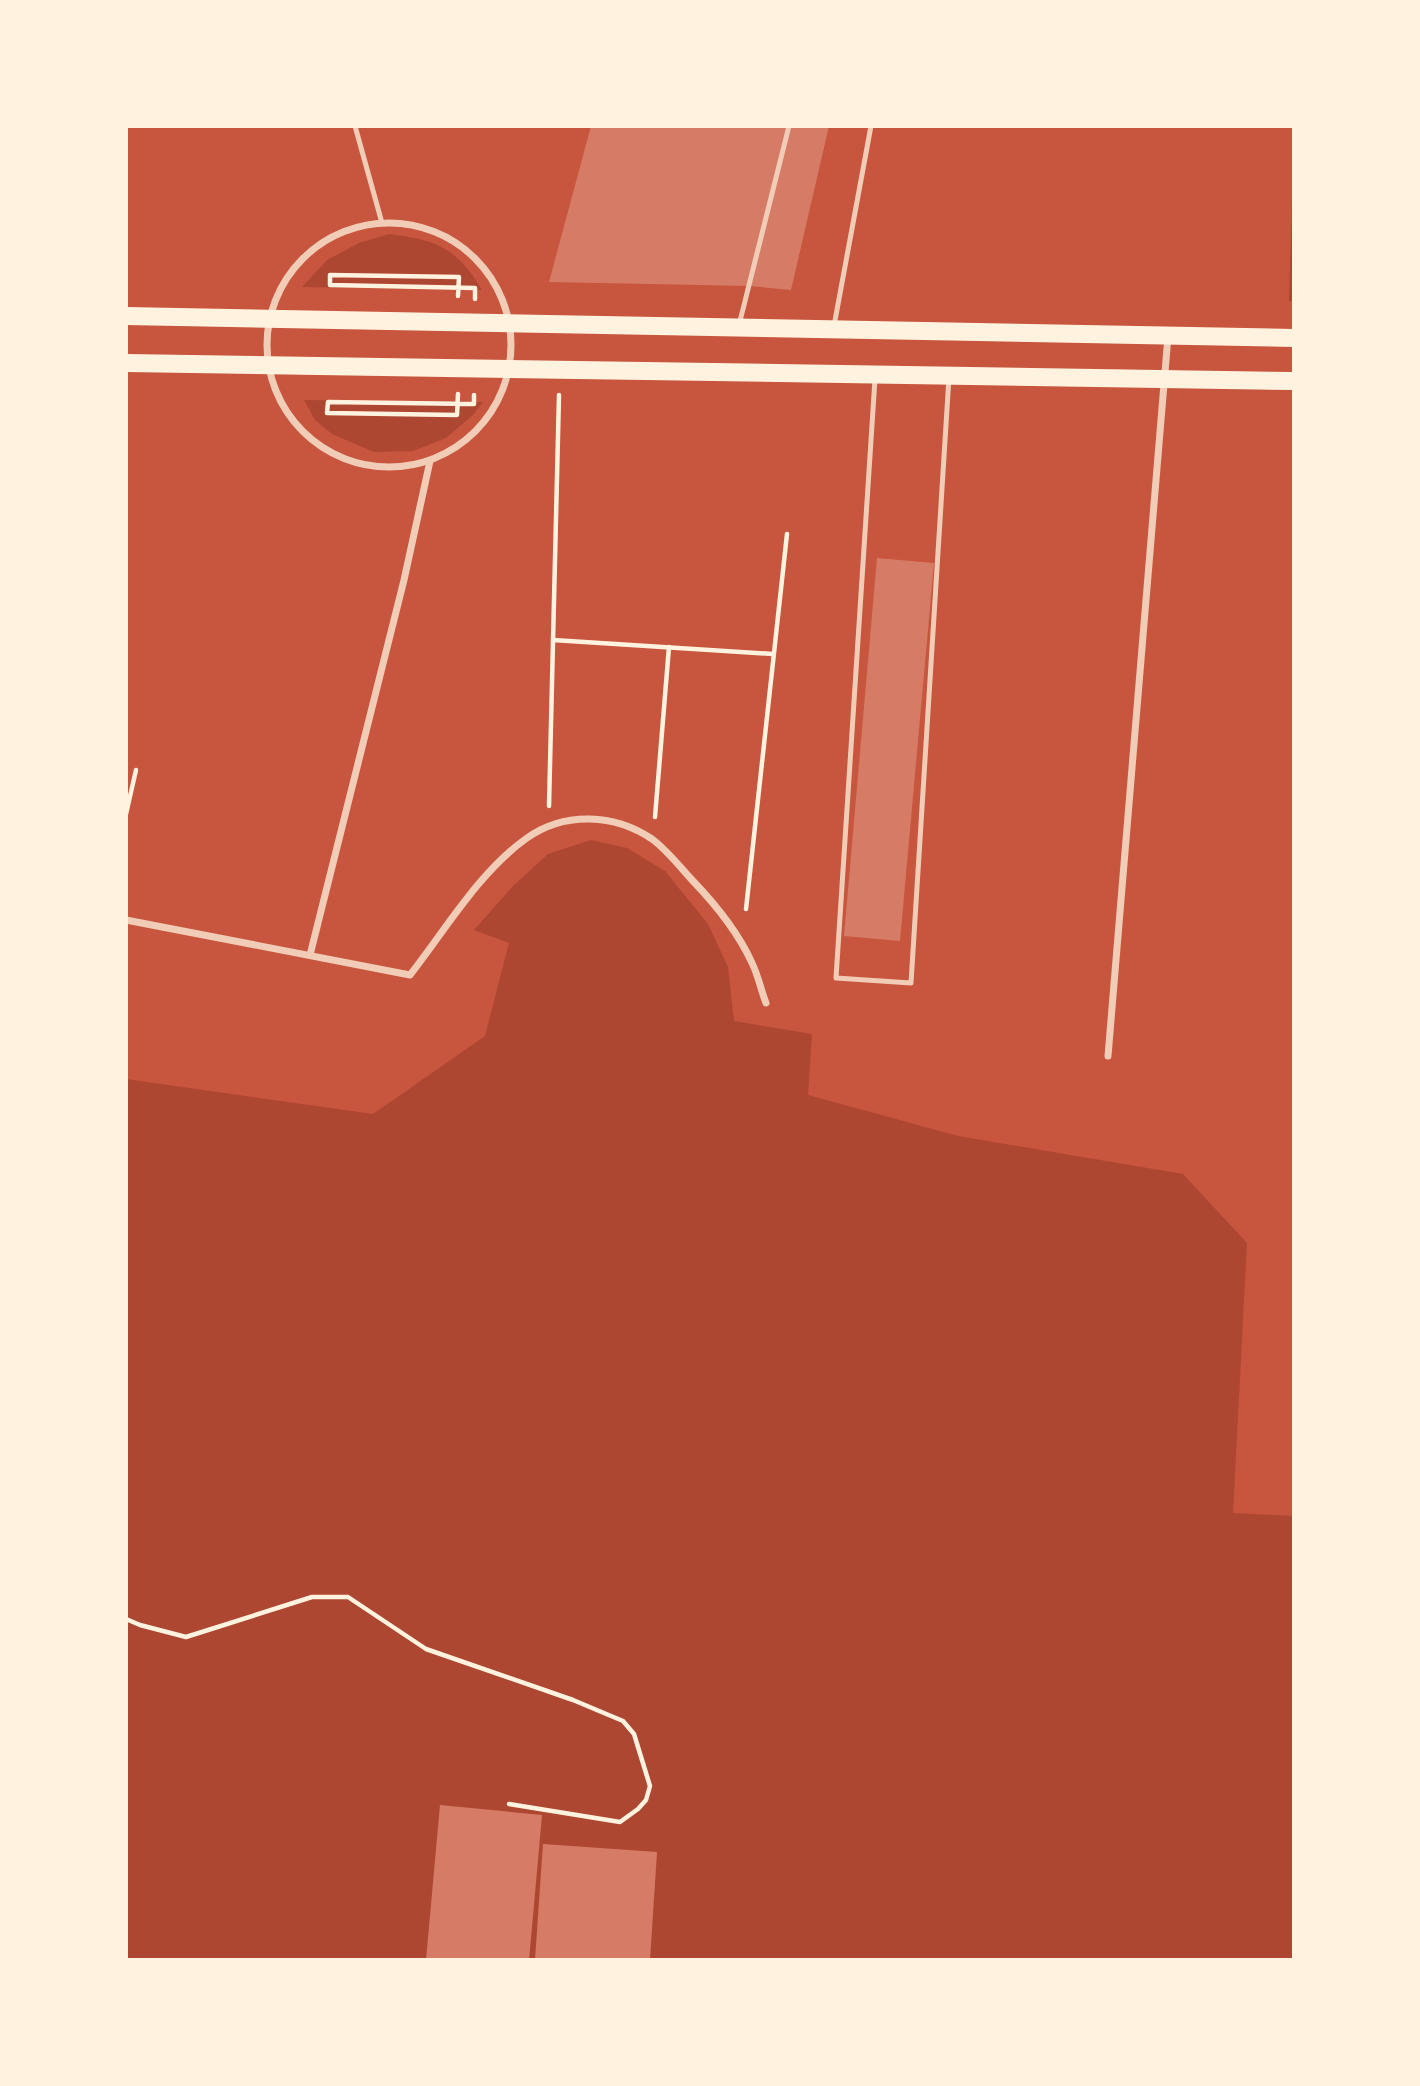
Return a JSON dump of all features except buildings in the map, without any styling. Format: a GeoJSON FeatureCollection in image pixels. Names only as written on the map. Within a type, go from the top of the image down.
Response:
{"type":"FeatureCollection","features":[{"type":"Feature","properties":{"kind":"main road"},"geometry":{"type":"LineString","coordinates":[[126,316],[1294,338]]}},
{"type":"Feature","properties":{"kind":"main road"},"geometry":{"type":"LineString","coordinates":[[126,363],[1294,381]]}},
{"type":"Feature","properties":{"kind":"street"},"geometry":{"type":"LineString","coordinates":[[382,223],[412,225],[440,234],[466,250],[486,271],[502,297],[510,324],[512,347],[502,395],[484,423],[460,446],[430,461],[399,467],[368,466],[338,456],[312,440],[290,417],[275,390],[268,365],[266,342],[276,295],[295,266],[319,244],[349,228],[382,223]]}},
{"type":"Feature","properties":{"kind":"street"},"geometry":{"type":"LineString","coordinates":[[1108,1056],[1168,335]]}},
{"type":"Feature","properties":{"kind":"street"},"geometry":{"type":"LineString","coordinates":[[310,955],[404,580],[430,461]]}},
{"type":"Feature","properties":{"kind":"street"},"geometry":{"type":"LineString","coordinates":[[126,920],[410,975],[501,859],[529,836],[568,820],[593,818],[629,826],[653,840],[705,894],[733,929],[753,964],[766,1003]]}},
{"type":"Feature","properties":{"kind":"lane"},"geometry":{"type":"LineString","coordinates":[[355,126],[382,223]]}},
{"type":"Feature","properties":{"kind":"lane"},"geometry":{"type":"LineString","coordinates":[[738,328],[789,126]]}},
{"type":"Feature","properties":{"kind":"lane"},"geometry":{"type":"LineString","coordinates":[[833,330],[872,126]]}},
{"type":"Feature","properties":{"kind":"lane"},"geometry":{"type":"LineString","coordinates":[[875,376],[836,978],[911,982],[949,376]]}},
{"type":"Feature","properties":{"kind":"path"},"geometry":{"type":"LineString","coordinates":[[458,297],[459,277]]}},
{"type":"Feature","properties":{"kind":"path"},"geometry":{"type":"LineString","coordinates":[[548,828],[560,370]]}},
{"type":"Feature","properties":{"kind":"path"},"geometry":{"type":"LineString","coordinates":[[457,415],[458,394]]}},
{"type":"Feature","properties":{"kind":"path"},"geometry":{"type":"LineString","coordinates":[[742,945],[787,534]]}},
{"type":"Feature","properties":{"kind":"path"},"geometry":{"type":"LineString","coordinates":[[553,640],[773,654]]}},
{"type":"Feature","properties":{"kind":"path"},"geometry":{"type":"LineString","coordinates":[[653,840],[668,647]]}},
{"type":"Feature","properties":{"kind":"path"},"geometry":{"type":"LineString","coordinates":[[126,814],[136,770]]}},
{"type":"Feature","properties":{"kind":"path"},"geometry":{"type":"LineString","coordinates":[[126,1619],[186,1637],[312,1597],[348,1597],[426,1649],[573,1700],[623,1721],[634,1734],[650,1786],[646,1800],[620,1822],[509,1804]]}},
{"type":"Feature","properties":{"kind":"shaded area"},"geometry":{"type":"Polygon","coordinates":[[[1294,132],[1294,301],[1289,301],[1294,132]]]}},
{"type":"Feature","properties":{"kind":"shaded area"},"geometry":{"type":"Polygon","coordinates":[[[389,234],[420,239],[444,248],[464,264],[482,290],[302,287],[327,260],[359,243],[389,234]]]}},
{"type":"Feature","properties":{"kind":"shaded area"},"geometry":{"type":"Polygon","coordinates":[[[304,400],[483,402],[473,415],[446,438],[413,451],[374,452],[332,434],[315,420],[304,400]]]}},
{"type":"Feature","properties":{"kind":"shaded area"},"geometry":{"type":"Polygon","coordinates":[[[591,840],[627,848],[665,871],[708,924],[728,967],[734,1021],[812,1034],[808,1095],[958,1136],[1183,1174],[1247,1243],[1233,1513],[1294,1516],[1294,1960],[126,1960],[126,1079],[373,1114],[485,1036],[509,943],[474,930],[514,885],[548,854],[591,840]]]}}]}
